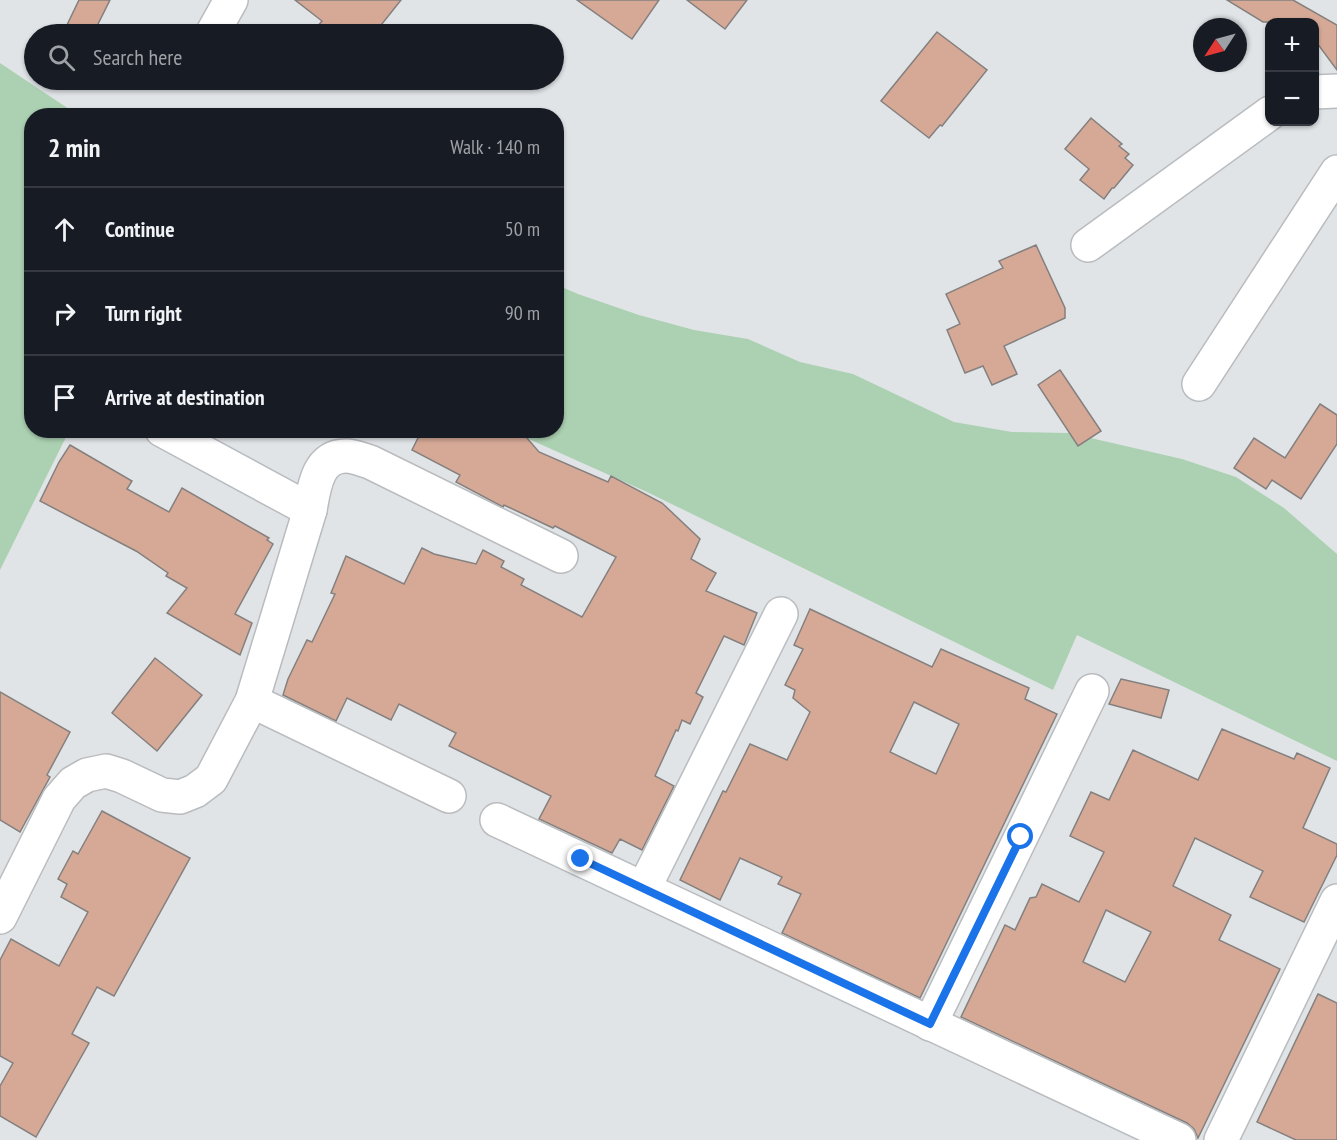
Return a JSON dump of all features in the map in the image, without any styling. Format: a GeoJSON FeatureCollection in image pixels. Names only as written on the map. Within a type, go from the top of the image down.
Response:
{"type":"FeatureCollection","features":[{"type":"Feature","properties":{"kind":"street"},"geometry":{"type":"LineString","coordinates":[[218,24],[231,0]]}},
{"type":"Feature","properties":{"kind":"street"},"geometry":{"type":"LineString","coordinates":[[1319,92],[1337,91]]}},
{"type":"Feature","properties":{"kind":"street"},"geometry":{"type":"LineString","coordinates":[[1088,245],[1265,116]]}},
{"type":"Feature","properties":{"kind":"street"},"geometry":{"type":"LineString","coordinates":[[1198,384],[1337,172]]}},
{"type":"Feature","properties":{"kind":"street"},"geometry":{"type":"LineString","coordinates":[[177,438],[310,510]]}},
{"type":"Feature","properties":{"kind":"street"},"geometry":{"type":"LineString","coordinates":[[0,917],[59,799],[73,783],[106,771],[162,795],[180,797],[195,791],[211,779],[252,701],[310,510],[316,480],[323,465],[333,459],[347,456],[370,462],[561,556]]}},
{"type":"Feature","properties":{"kind":"street"},"geometry":{"type":"LineString","coordinates":[[644,888],[781,614]]}},
{"type":"Feature","properties":{"kind":"street"},"geometry":{"type":"LineString","coordinates":[[930,1024],[1092,691]]}},
{"type":"Feature","properties":{"kind":"street"},"geometry":{"type":"LineString","coordinates":[[252,701],[449,796]]}},
{"type":"Feature","properties":{"kind":"street"},"geometry":{"type":"LineString","coordinates":[[497,820],[1179,1140]]}},
{"type":"Feature","properties":{"kind":"street"},"geometry":{"type":"LineString","coordinates":[[1221,1140],[1337,901]]}},
{"type":"Feature","properties":{"kind":"green space"},"geometry":{"type":"Polygon","coordinates":[[[0,63],[24,79],[24,90],[40,90],[68,108],[24,108],[24,438],[66,438],[0,570],[0,63]]]}},
{"type":"Feature","properties":{"kind":"green space"},"geometry":{"type":"Polygon","coordinates":[[[564,288],[639,315],[694,330],[748,339],[800,362],[853,374],[954,422],[1012,432],[1069,433],[1182,459],[1236,477],[1284,508],[1337,554],[1337,761],[1077,635],[1053,690],[647,492],[527,438],[564,438],[564,288]]]}},
{"type":"Feature","properties":{"kind":"building"},"geometry":{"type":"Polygon","coordinates":[[[79,0],[110,0],[98,24],[67,24],[79,0]]]}},
{"type":"Feature","properties":{"kind":"building"},"geometry":{"type":"Polygon","coordinates":[[[295,0],[401,0],[382,24],[319,24],[322,21],[295,0]]]}},
{"type":"Feature","properties":{"kind":"building"},"geometry":{"type":"Polygon","coordinates":[[[577,0],[659,0],[632,39],[577,0]]]}},
{"type":"Feature","properties":{"kind":"building"},"geometry":{"type":"Polygon","coordinates":[[[687,0],[747,0],[725,29],[687,0]]]}},
{"type":"Feature","properties":{"kind":"building"},"geometry":{"type":"Polygon","coordinates":[[[1227,0],[1293,0],[1337,25],[1337,70],[1319,46],[1319,18],[1265,18],[1263,22],[1227,0]]]}},
{"type":"Feature","properties":{"kind":"building"},"geometry":{"type":"Polygon","coordinates":[[[937,32],[987,70],[942,126],[940,125],[929,138],[881,101],[937,32]]]}},
{"type":"Feature","properties":{"kind":"building"},"geometry":{"type":"Polygon","coordinates":[[[1091,118],[1122,144],[1119,146],[1129,154],[1125,158],[1133,165],[1104,199],[1080,180],[1089,169],[1065,149],[1091,118]]]}},
{"type":"Feature","properties":{"kind":"building"},"geometry":{"type":"Polygon","coordinates":[[[1036,245],[1065,308],[1065,318],[1004,346],[1017,374],[992,385],[983,366],[965,373],[947,330],[960,324],[946,294],[1003,268],[999,261],[1036,245]]]}},
{"type":"Feature","properties":{"kind":"building"},"geometry":{"type":"Polygon","coordinates":[[[1060,370],[1101,431],[1078,446],[1038,385],[1060,370]]]}},
{"type":"Feature","properties":{"kind":"building"},"geometry":{"type":"Polygon","coordinates":[[[1320,404],[1337,415],[1337,444],[1301,499],[1272,480],[1266,489],[1234,468],[1254,438],[1285,458],[1320,404]]]}},
{"type":"Feature","properties":{"kind":"building"},"geometry":{"type":"Polygon","coordinates":[[[418,438],[527,438],[539,452],[608,482],[611,476],[662,503],[700,539],[691,559],[716,573],[706,591],[757,613],[744,645],[724,636],[696,693],[703,697],[690,724],[682,720],[678,731],[676,730],[655,776],[674,786],[642,850],[620,839],[612,853],[539,819],[551,796],[449,746],[456,733],[399,704],[391,720],[347,698],[336,721],[283,695],[288,679],[307,640],[312,642],[335,594],[331,593],[346,556],[404,584],[422,548],[434,554],[476,564],[483,550],[504,561],[501,567],[524,579],[521,585],[582,617],[616,557],[555,526],[553,528],[504,505],[503,507],[456,482],[460,475],[412,450],[418,438]]]}},
{"type":"Feature","properties":{"kind":"building"},"geometry":{"type":"Polygon","coordinates":[[[70,445],[132,481],[127,489],[169,512],[182,488],[269,538],[267,540],[273,544],[235,614],[252,623],[240,655],[167,613],[187,588],[166,576],[168,573],[136,551],[40,501],[70,445]]]}},
{"type":"Feature","properties":{"kind":"building"},"geometry":{"type":"Polygon","coordinates":[[[810,609],[932,667],[941,649],[1029,688],[1025,699],[1057,714],[920,998],[782,933],[801,894],[778,884],[782,877],[740,858],[720,900],[680,880],[723,791],[726,792],[750,744],[787,760],[810,712],[793,698],[795,690],[785,685],[803,649],[794,645],[810,609]],[[914,702],[890,752],[936,774],[959,724],[914,702]]]}},
{"type":"Feature","properties":{"kind":"building"},"geometry":{"type":"Polygon","coordinates":[[[155,658],[202,695],[157,751],[112,713],[155,658]]]}},
{"type":"Feature","properties":{"kind":"building"},"geometry":{"type":"Polygon","coordinates":[[[1121,679],[1169,690],[1161,718],[1109,704],[1121,679]]]}},
{"type":"Feature","properties":{"kind":"building"},"geometry":{"type":"Polygon","coordinates":[[[0,692],[70,732],[47,775],[50,777],[20,832],[0,820],[0,692]]]}},
{"type":"Feature","properties":{"kind":"building"},"geometry":{"type":"Polygon","coordinates":[[[1222,729],[1294,759],[1297,753],[1330,768],[1303,828],[1337,844],[1337,855],[1304,922],[1250,897],[1263,871],[1195,838],[1173,886],[1231,915],[1219,940],[1280,969],[1198,1138],[1194,1129],[1187,1123],[961,1017],[1005,925],[1015,930],[1030,898],[1036,897],[1042,884],[1079,902],[1104,852],[1070,836],[1091,792],[1109,800],[1133,750],[1198,780],[1222,729]],[[1106,910],[1083,962],[1125,982],[1151,932],[1106,910]]]}},
{"type":"Feature","properties":{"kind":"building"},"geometry":{"type":"Polygon","coordinates":[[[102,811],[190,858],[114,996],[97,987],[72,1034],[89,1043],[36,1137],[0,1116],[0,1086],[13,1063],[0,1056],[0,960],[11,939],[59,966],[88,912],[61,897],[67,884],[58,879],[73,851],[78,854],[102,811]]]}},
{"type":"Feature","properties":{"kind":"building"},"geometry":{"type":"Polygon","coordinates":[[[1318,994],[1337,1003],[1337,1140],[1296,1140],[1257,1122],[1318,994]]]}},
{"type":"Feature","properties":{"kind":"route"},"geometry":{"type":"LineString","coordinates":[[581,859],[930,1024],[1021,837]]}}]}
